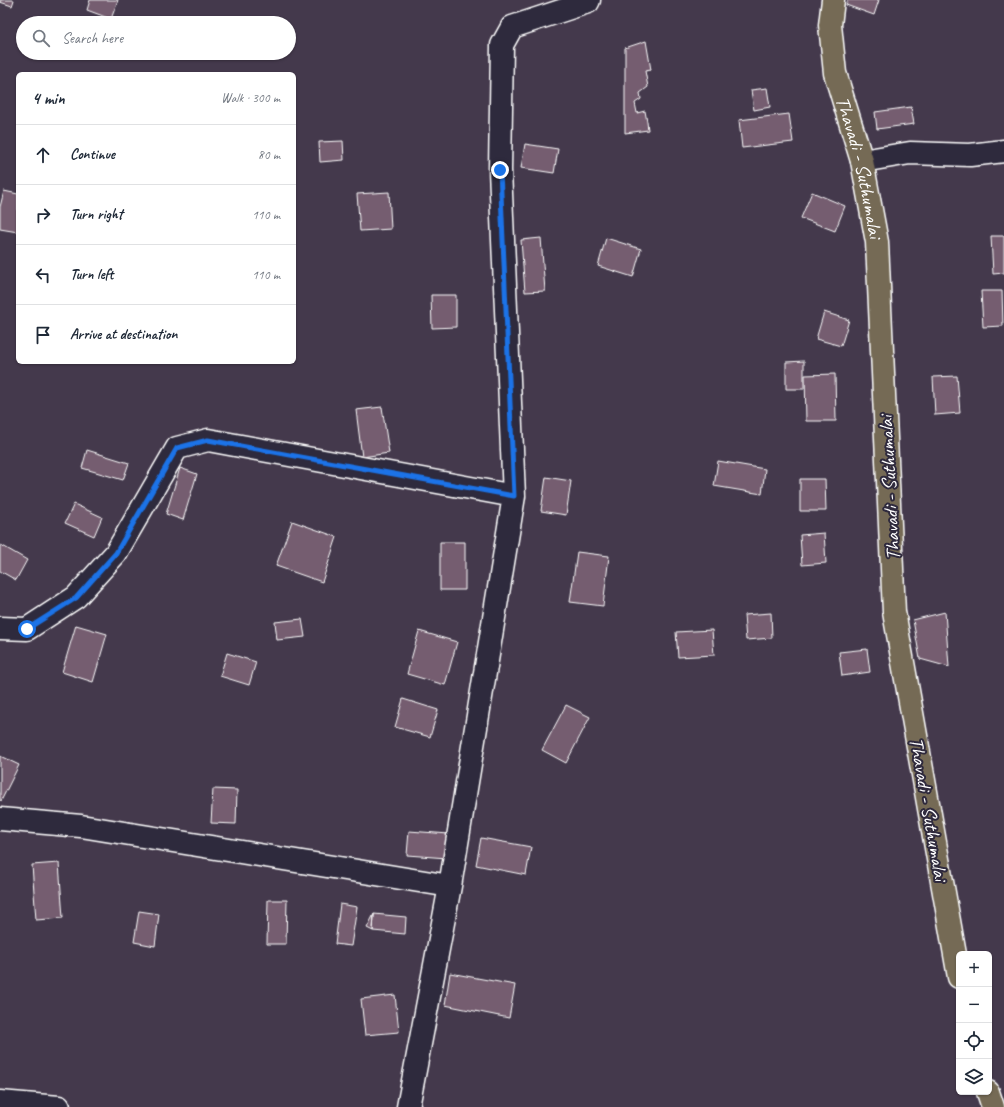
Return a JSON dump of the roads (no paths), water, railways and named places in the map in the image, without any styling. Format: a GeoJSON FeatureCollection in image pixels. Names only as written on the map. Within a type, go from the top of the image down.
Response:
{"type":"FeatureCollection","features":[{"type":"Feature","properties":{"kind":"main road","name":"Thavadi - Suthumalai"},"geometry":{"type":"LineString","coordinates":[[833,0],[830,25],[835,73],[862,161],[877,242],[894,612],[956,960]]}},
{"type":"Feature","properties":{"kind":"main road"},"geometry":{"type":"LineString","coordinates":[[989,1095],[993,1107]]}},
{"type":"Feature","properties":{"kind":"street"},"geometry":{"type":"LineString","coordinates":[[408,1107],[450,886],[514,496],[500,170],[502,45],[512,27],[588,2],[589,0]]}},
{"type":"Feature","properties":{"kind":"street"},"geometry":{"type":"LineString","coordinates":[[862,161],[910,153],[970,155],[1004,150]]}},
{"type":"Feature","properties":{"kind":"street"},"geometry":{"type":"LineString","coordinates":[[0,628],[27,629],[76,598],[116,553],[177,448],[208,440],[514,496]]}},
{"type":"Feature","properties":{"kind":"street"},"geometry":{"type":"LineString","coordinates":[[0,819],[81,826],[450,886]]}},
{"type":"Feature","properties":{"kind":"street"},"geometry":{"type":"LineString","coordinates":[[0,1102],[59,1107]]}}]}
